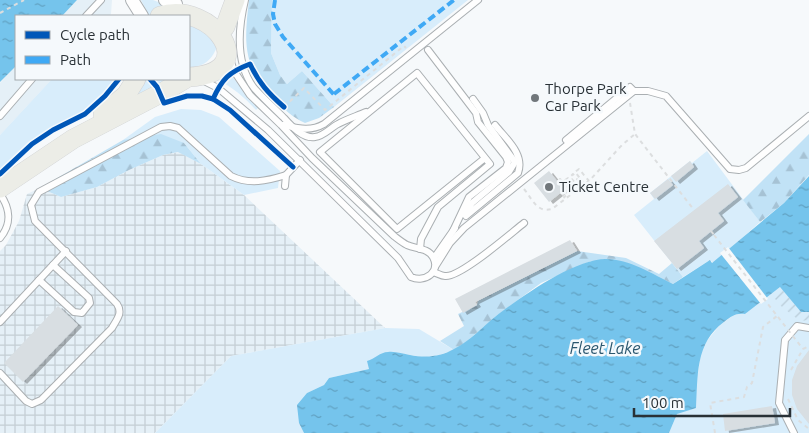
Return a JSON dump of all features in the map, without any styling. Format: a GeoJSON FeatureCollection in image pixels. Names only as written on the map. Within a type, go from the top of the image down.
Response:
{"type":"FeatureCollection","features":[{"type":"Feature","properties":{"kind":"main road"},"geometry":{"type":"LineString","coordinates":[[190,78],[212,70],[223,56],[226,48],[225,27],[235,0]]}},
{"type":"Feature","properties":{"kind":"main road"},"geometry":{"type":"LineString","coordinates":[[161,15],[178,2],[194,2],[209,7],[220,18],[225,27]]}},
{"type":"Feature","properties":{"kind":"main road"},"geometry":{"type":"LineString","coordinates":[[73,139],[126,94],[135,80]]}},
{"type":"Feature","properties":{"kind":"main road"},"geometry":{"type":"LineString","coordinates":[[0,188],[73,139],[186,80]]}},
{"type":"Feature","properties":{"kind":"street"},"geometry":{"type":"LineString","coordinates":[[132,0],[141,15]]}},
{"type":"Feature","properties":{"kind":"lane"},"geometry":{"type":"LineString","coordinates":[[87,15],[101,0]]}},
{"type":"Feature","properties":{"kind":"lane"},"geometry":{"type":"LineString","coordinates":[[244,0],[238,43],[243,66],[254,88],[293,127],[309,137],[316,137],[338,124],[373,108]]}},
{"type":"Feature","properties":{"kind":"lane"},"geometry":{"type":"LineString","coordinates":[[281,124],[304,129],[316,128],[324,124],[478,0]]}},
{"type":"Feature","properties":{"kind":"lane"},"geometry":{"type":"LineString","coordinates":[[226,48],[234,71],[250,95],[281,124],[312,158],[394,236],[406,245],[428,252],[434,258]]}},
{"type":"Feature","properties":{"kind":"lane"},"geometry":{"type":"LineString","coordinates":[[428,50],[476,113],[478,122],[508,162],[506,168],[469,197],[453,231]]}},
{"type":"Feature","properties":{"kind":"lane"},"geometry":{"type":"LineString","coordinates":[[420,249],[421,240],[438,207],[490,164],[417,73],[320,152],[397,229],[485,158]]}},
{"type":"Feature","properties":{"kind":"lane"},"geometry":{"type":"LineString","coordinates":[[190,78],[218,88],[268,130],[398,258],[412,277],[421,280],[430,276],[450,243],[464,228],[626,96],[632,89]]}},
{"type":"Feature","properties":{"kind":"lane"},"geometry":{"type":"LineString","coordinates":[[0,116],[31,80]]}},
{"type":"Feature","properties":{"kind":"lane"},"geometry":{"type":"LineString","coordinates":[[464,228],[473,215],[632,89],[666,96],[730,169],[746,168],[809,116]]}},
{"type":"Feature","properties":{"kind":"lane"},"geometry":{"type":"LineString","coordinates":[[434,270],[434,258],[472,203],[509,172],[515,162],[488,126],[483,113],[473,99]]}},
{"type":"Feature","properties":{"kind":"lane"},"geometry":{"type":"LineString","coordinates":[[0,373],[26,401],[32,404],[41,400],[112,328],[120,314],[120,308],[117,304],[35,221],[31,205],[39,192],[161,127],[170,126],[178,128],[231,176],[241,181],[272,180],[286,175],[300,160]]}},
{"type":"Feature","properties":{"kind":"lane"},"geometry":{"type":"LineString","coordinates":[[460,221],[518,173],[520,168],[518,153],[495,126]]}},
{"type":"Feature","properties":{"kind":"lane"},"geometry":{"type":"LineString","coordinates":[[285,186],[286,175]]}},
{"type":"Feature","properties":{"kind":"lane"},"geometry":{"type":"LineString","coordinates":[[0,194],[6,202],[9,217],[5,232],[0,238]]}},
{"type":"Feature","properties":{"kind":"lane"},"geometry":{"type":"LineString","coordinates":[[434,270],[445,276],[454,274],[465,268],[524,223]]}},
{"type":"Feature","properties":{"kind":"lane"},"geometry":{"type":"LineString","coordinates":[[0,322],[66,251]]}},
{"type":"Feature","properties":{"kind":"lane"},"geometry":{"type":"LineString","coordinates":[[38,280],[74,312],[82,313],[86,309],[90,303],[89,298],[53,265]]}},
{"type":"Feature","properties":{"kind":"lane"},"geometry":{"type":"LineString","coordinates":[[794,433],[779,403],[785,340],[797,326],[809,328]]}},
{"type":"Feature","properties":{"kind":"path"},"geometry":{"type":"LineString","coordinates":[[0,13],[24,0]]}},
{"type":"Feature","properties":{"kind":"path"},"geometry":{"type":"LineString","coordinates":[[284,107],[304,88],[325,110],[404,46],[410,54]]}},
{"type":"Feature","properties":{"kind":"path"},"geometry":{"type":"LineString","coordinates":[[626,96],[630,100],[635,134],[694,210]]}},
{"type":"Feature","properties":{"kind":"path"},"geometry":{"type":"LineString","coordinates":[[523,187],[539,208],[545,211],[552,209],[589,181],[622,145],[635,134]]}},
{"type":"Feature","properties":{"kind":"path"},"geometry":{"type":"LineString","coordinates":[[557,181],[564,189],[566,188],[560,179],[570,192],[573,190],[565,180],[568,178],[576,187],[578,186],[570,176],[573,174],[581,184],[583,182],[575,172],[579,169],[589,181]]}},
{"type":"Feature","properties":{"kind":"path"},"geometry":{"type":"LineString","coordinates":[[561,192],[563,195],[567,191],[569,194],[564,198],[566,200]]}},
{"type":"Feature","properties":{"kind":"path"},"geometry":{"type":"LineString","coordinates":[[711,231],[803,349]]}},
{"type":"Feature","properties":{"kind":"path"},"geometry":{"type":"LineString","coordinates":[[715,433],[710,403],[744,397],[747,387],[752,383],[763,328],[777,316]]}},
{"type":"Feature","properties":{"kind":"path"},"geometry":{"type":"LineString","coordinates":[[788,376],[803,349],[809,346]]}},
{"type":"Feature","properties":{"kind":"path"},"geometry":{"type":"LineString","coordinates":[[788,394],[791,406],[798,420],[809,429]]}},
{"type":"Feature","properties":{"kind":"shaded area"},"geometry":{"type":"Polygon","coordinates":[[[77,0],[112,0],[110,15],[63,15],[77,0]]]}},
{"type":"Feature","properties":{"kind":"shaded area"},"geometry":{"type":"Polygon","coordinates":[[[141,0],[153,0],[166,5],[155,15],[148,15],[141,0]]]}},
{"type":"Feature","properties":{"kind":"shaded area"},"geometry":{"type":"Polygon","coordinates":[[[272,0],[468,0],[334,107],[302,71],[287,84],[280,75],[271,53],[272,0]]]}},
{"type":"Feature","properties":{"kind":"shaded area"},"geometry":{"type":"Polygon","coordinates":[[[194,12],[217,47],[206,62],[190,68],[190,15],[194,12]]]}},
{"type":"Feature","properties":{"kind":"shaded area"},"geometry":{"type":"Polygon","coordinates":[[[15,66],[15,80],[51,80],[0,135],[0,83],[15,66]]]}},
{"type":"Feature","properties":{"kind":"shaded area"},"geometry":{"type":"Polygon","coordinates":[[[229,67],[232,76],[258,108],[256,110],[238,93],[217,80],[229,67]]]}},
{"type":"Feature","properties":{"kind":"shaded area"},"geometry":{"type":"Polygon","coordinates":[[[51,80],[117,80],[105,96],[85,114],[53,130],[32,144],[0,173],[0,135],[51,80]]]}},
{"type":"Feature","properties":{"kind":"shaded area"},"geometry":{"type":"Polygon","coordinates":[[[145,80],[168,80],[130,102],[145,80]]]}},
{"type":"Feature","properties":{"kind":"shaded area"},"geometry":{"type":"Polygon","coordinates":[[[181,109],[201,110],[219,117],[280,171],[278,188],[244,195],[201,164],[184,143],[123,140],[155,117],[181,109]]]}},
{"type":"Feature","properties":{"kind":"shaded area"},"geometry":{"type":"Polygon","coordinates":[[[707,151],[760,222],[730,249],[767,296],[780,287],[801,312],[809,312],[809,433],[669,433],[698,373],[702,347],[719,326],[736,313],[745,314],[759,302],[710,260],[683,277],[634,215],[654,199],[650,193],[690,161],[692,163],[707,151]]]}},
{"type":"Feature","properties":{"kind":"shaded area"},"geometry":{"type":"Polygon","coordinates":[[[179,152],[201,164],[244,195],[385,328],[231,356],[155,433],[0,433],[0,251],[6,245],[19,221],[27,194],[40,188],[61,197],[97,187],[163,155],[179,152]]]}},
{"type":"Feature","properties":{"kind":"shaded area"},"geometry":{"type":"Polygon","coordinates":[[[780,287],[801,312],[809,312],[809,320],[800,321],[782,307],[771,294],[780,287]]]}},
{"type":"Feature","properties":{"kind":"shaded area"},"geometry":{"type":"Polygon","coordinates":[[[385,328],[419,329],[454,350],[437,356],[427,357],[393,352],[386,353],[379,355],[373,360],[369,369],[329,378],[324,385],[307,393],[299,423],[304,433],[155,433],[231,356],[385,328]]]}},
{"type":"Feature","properties":{"kind":"green space"},"geometry":{"type":"Polygon","coordinates":[[[249,0],[272,0],[271,53],[280,75],[287,84],[302,71],[334,107],[319,118],[305,123],[296,118],[275,100],[256,76],[251,65],[246,42],[249,0]]]}},
{"type":"Feature","properties":{"kind":"green space"},"geometry":{"type":"Polygon","coordinates":[[[161,134],[184,143],[201,164],[178,152],[163,155],[97,187],[61,197],[40,188],[123,140],[161,134]]]}},
{"type":"Feature","properties":{"kind":"green space"},"geometry":{"type":"Polygon","coordinates":[[[809,134],[809,175],[784,203],[760,222],[743,200],[809,134]]]}},
{"type":"Feature","properties":{"kind":"green space"},"geometry":{"type":"Polygon","coordinates":[[[577,251],[626,258],[659,274],[672,263],[683,277],[673,284],[647,271],[591,261],[541,283],[454,350],[440,341],[464,326],[458,314],[477,305],[478,301],[577,251]]]}},
{"type":"Feature","properties":{"kind":"water"},"geometry":{"type":"Polygon","coordinates":[[[0,0],[77,0],[63,15],[15,15],[15,67],[0,82],[0,0]]]}},
{"type":"Feature","properties":{"kind":"water","name":"Fleet Lake"},"geometry":{"type":"Polygon","coordinates":[[[809,176],[809,312],[801,312],[780,287],[745,314],[734,315],[724,322],[715,330],[703,350],[698,372],[696,408],[677,414],[669,433],[304,433],[299,423],[297,405],[307,393],[324,385],[329,378],[369,369],[367,361],[385,352],[427,357],[449,352],[460,346],[519,299],[548,280],[579,265],[606,259],[615,260],[641,268],[673,284],[710,260],[712,263],[784,203],[809,176]]]}},
{"type":"Feature","properties":{"kind":"pier"},"geometry":{"type":"Polygon","coordinates":[[[728,247],[768,299],[761,304],[720,253],[728,247]]]}},
{"type":"Feature","properties":{"kind":"building"},"geometry":{"type":"Polygon","coordinates":[[[690,161],[694,167],[676,182],[671,176],[690,161]]]}},
{"type":"Feature","properties":{"kind":"building","name":"Ticket Centre"},"geometry":{"type":"Polygon","coordinates":[[[549,171],[564,190],[549,202],[534,183],[549,171]]]}},
{"type":"Feature","properties":{"kind":"building"},"geometry":{"type":"Polygon","coordinates":[[[668,179],[673,185],[655,199],[650,193],[668,179]]]}},
{"type":"Feature","properties":{"kind":"building"},"geometry":{"type":"Polygon","coordinates":[[[728,184],[738,197],[718,213],[724,221],[699,241],[704,248],[677,269],[654,241],[728,184]]]}},
{"type":"Feature","properties":{"kind":"building"},"geometry":{"type":"Polygon","coordinates":[[[570,240],[577,251],[475,302],[477,305],[463,313],[455,299],[570,240]]]}},
{"type":"Feature","properties":{"kind":"building"},"geometry":{"type":"Polygon","coordinates":[[[58,306],[78,325],[23,382],[4,363],[58,306]]]}},
{"type":"Feature","properties":{"kind":"building"},"geometry":{"type":"Polygon","coordinates":[[[809,350],[809,424],[797,409],[792,395],[792,380],[797,366],[809,350]]]}},
{"type":"Feature","properties":{"kind":"building"},"geometry":{"type":"Polygon","coordinates":[[[772,406],[775,423],[725,431],[723,414],[772,406]]]}},
{"type":"Feature","properties":{"kind":"marked path"},"geometry":{"type":"LineString","coordinates":[[275,0],[273,14],[275,24],[283,37],[336,97]]}},
{"type":"Feature","properties":{"kind":"marked path"},"geometry":{"type":"LineString","coordinates":[[334,94],[454,0]]}},
{"type":"Feature","properties":{"kind":"cycle path"},"geometry":{"type":"LineString","coordinates":[[213,99],[220,86],[231,73],[250,64],[264,87],[284,107]]}},
{"type":"Feature","properties":{"kind":"cycle path"},"geometry":{"type":"LineString","coordinates":[[0,174],[32,144],[53,130],[85,114],[105,96],[118,80]]}},
{"type":"Feature","properties":{"kind":"cycle path"},"geometry":{"type":"LineString","coordinates":[[151,80],[157,87],[164,103],[187,96],[202,96],[213,99],[230,110],[293,167]]}},
{"type":"Feature","properties":{"kind":"place","name":"Thorpe Park Car Park"},"geometry":{"type":"Point","coordinates":[535,98]}},
{"type":"Feature","properties":{"kind":"place","name":"Ticket Centre"},"geometry":{"type":"Point","coordinates":[549,187]}}]}
